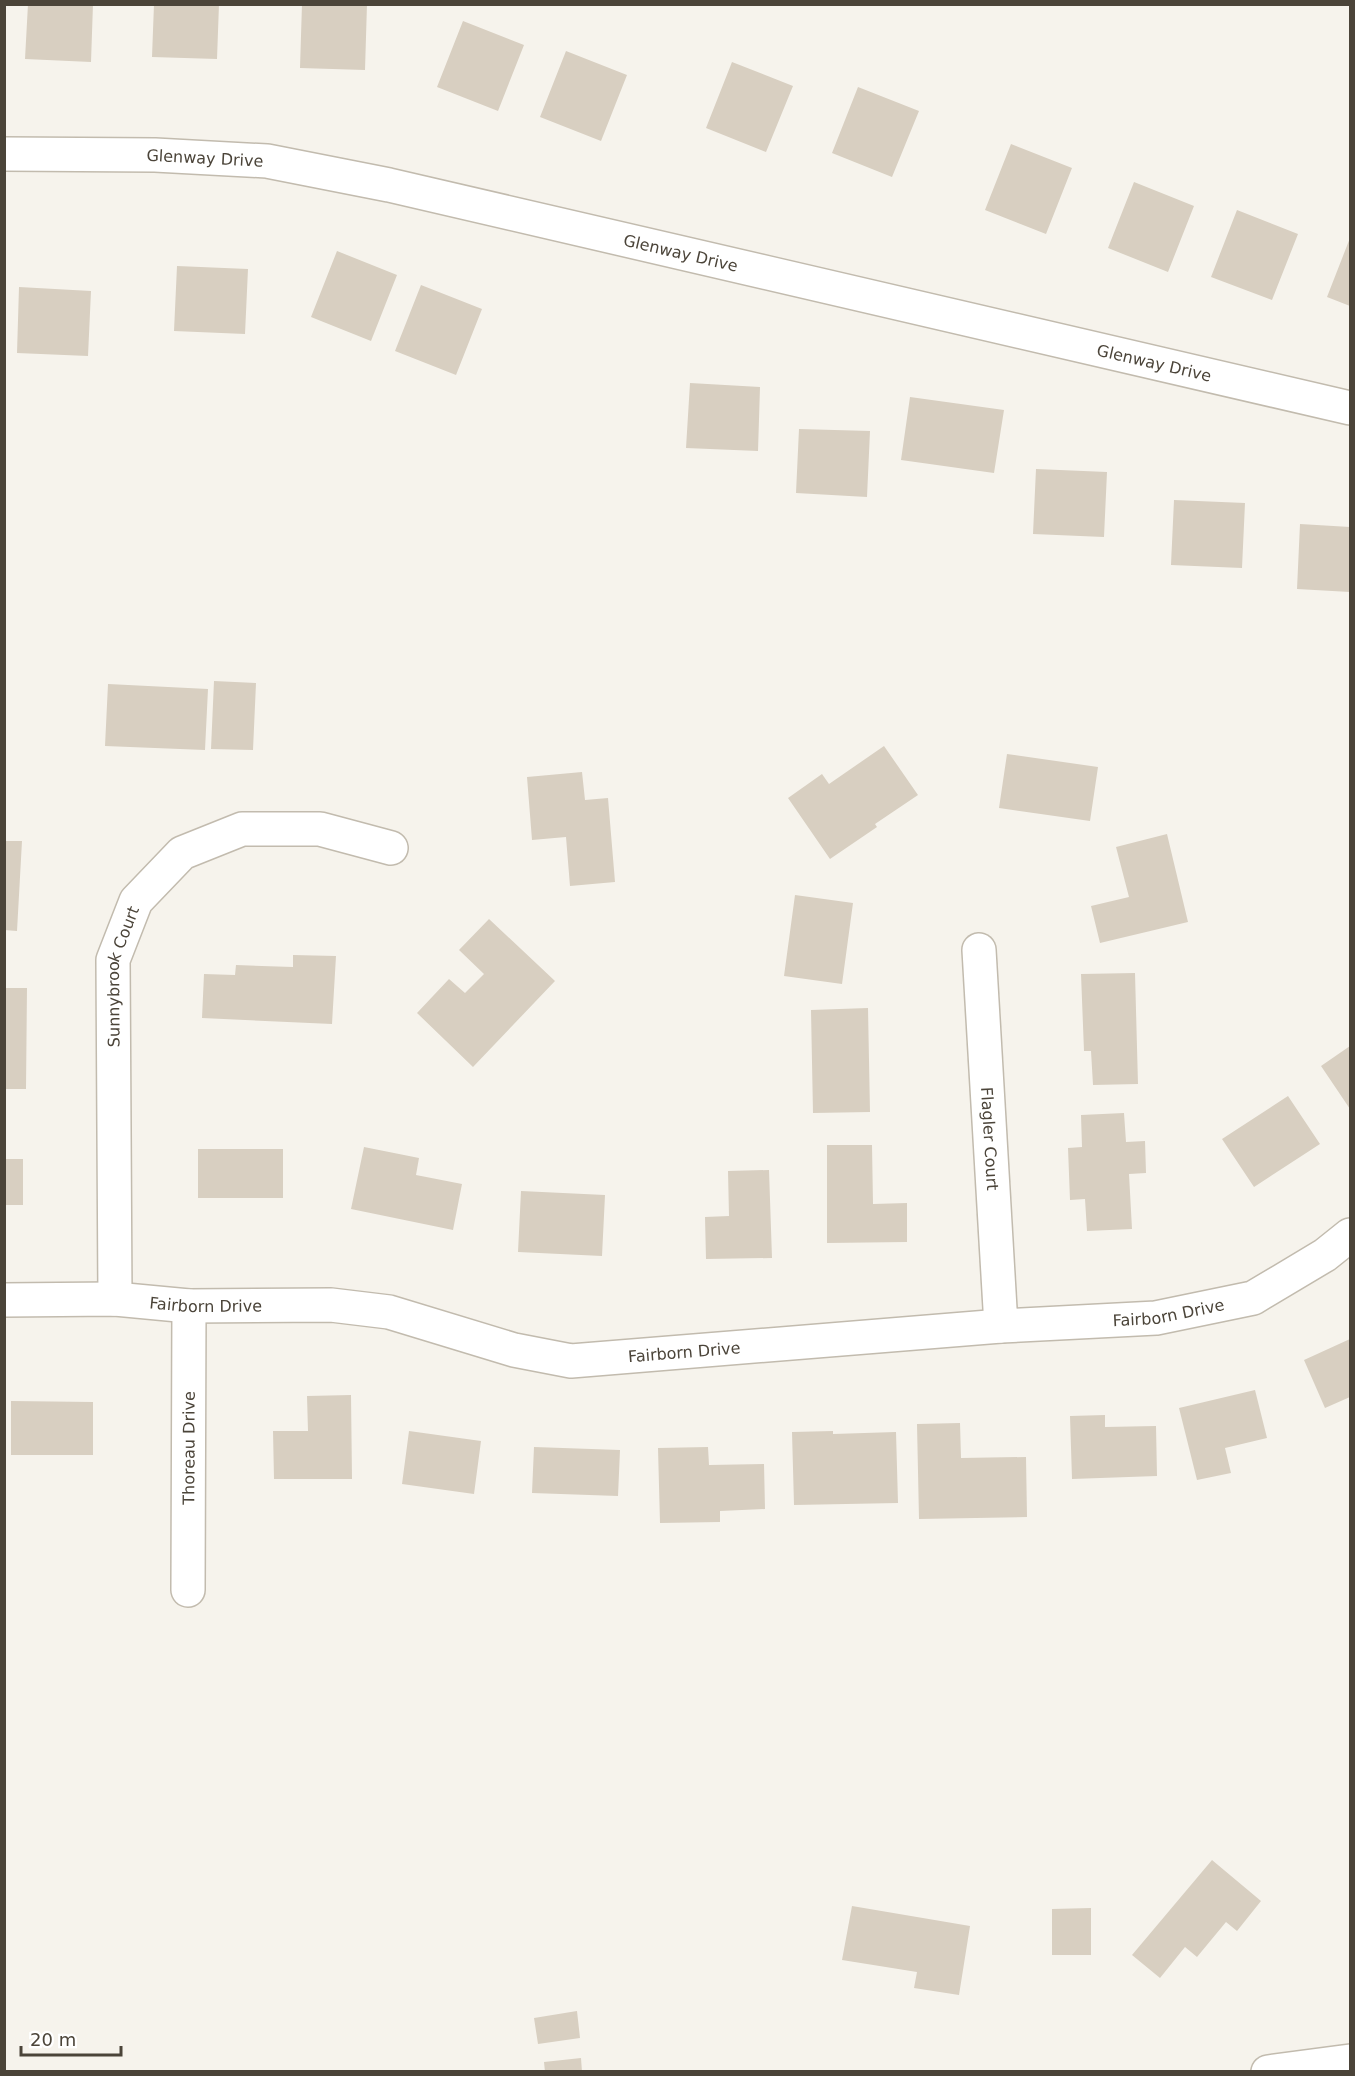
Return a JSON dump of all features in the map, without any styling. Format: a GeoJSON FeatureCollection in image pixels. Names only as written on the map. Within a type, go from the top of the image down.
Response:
{"type":"FeatureCollection","features":[{"type":"Feature","properties":{"kind":"street","name":"Glenway Drive"},"geometry":{"type":"LineString","coordinates":[[4,154],[155,155],[267,161],[389,185],[1350,408]]}},
{"type":"Feature","properties":{"kind":"street","name":"Sunnybrook Court"},"geometry":{"type":"LineString","coordinates":[[115,1299],[113,960],[136,901],[182,853],[242,829],[320,829],[391,848]]}},
{"type":"Feature","properties":{"kind":"street","name":"Flagler Court"},"geometry":{"type":"LineString","coordinates":[[979,950],[1001,1326]]}},
{"type":"Feature","properties":{"kind":"street","name":"Fairborn Drive"},"geometry":{"type":"LineString","coordinates":[[4,1300],[115,1299],[189,1306],[331,1305],[389,1312],[514,1350],[571,1361],[1001,1326],[1156,1318],[1253,1298],[1325,1255],[1350,1235]]}},
{"type":"Feature","properties":{"kind":"street","name":"Thoreau Drive"},"geometry":{"type":"LineString","coordinates":[[188,1590],[189,1306]]}},
{"type":"Feature","properties":{"kind":"street"},"geometry":{"type":"LineString","coordinates":[[1268,2072],[1350,2061]]}},
{"type":"Feature","properties":{"kind":"building"},"geometry":{"type":"Polygon","coordinates":[[[28,4],[93,4],[91,62],[25,59],[28,4]]]}},
{"type":"Feature","properties":{"kind":"building"},"geometry":{"type":"Polygon","coordinates":[[[154,4],[219,4],[217,59],[152,57],[154,4]]]}},
{"type":"Feature","properties":{"kind":"building"},"geometry":{"type":"Polygon","coordinates":[[[302,4],[367,4],[365,70],[300,68],[302,4]]]}},
{"type":"Feature","properties":{"kind":"building"},"geometry":{"type":"Polygon","coordinates":[[[463,21],[524,45],[498,111],[437,87],[463,21]]]}},
{"type":"Feature","properties":{"kind":"building"},"geometry":{"type":"Polygon","coordinates":[[[566,51],[627,75],[601,141],[540,117],[566,51]]]}},
{"type":"Feature","properties":{"kind":"building"},"geometry":{"type":"Polygon","coordinates":[[[732,62],[793,86],[766,152],[706,128],[732,62]]]}},
{"type":"Feature","properties":{"kind":"building"},"geometry":{"type":"Polygon","coordinates":[[[858,87],[919,111],[892,177],[832,153],[858,87]]]}},
{"type":"Feature","properties":{"kind":"building"},"geometry":{"type":"Polygon","coordinates":[[[1011,144],[1072,168],[1046,234],[985,210],[1011,144]]]}},
{"type":"Feature","properties":{"kind":"building"},"geometry":{"type":"Polygon","coordinates":[[[1134,182],[1194,206],[1168,272],[1108,248],[1134,182]]]}},
{"type":"Feature","properties":{"kind":"building"},"geometry":{"type":"Polygon","coordinates":[[[1237,210],[1298,234],[1272,300],[1211,277],[1237,210]]]}},
{"type":"Feature","properties":{"kind":"building"},"geometry":{"type":"Polygon","coordinates":[[[1350,238],[1350,306],[1327,297],[1350,238]]]}},
{"type":"Feature","properties":{"kind":"building"},"geometry":{"type":"Polygon","coordinates":[[[337,251],[397,275],[371,341],[311,317],[337,251]]]}},
{"type":"Feature","properties":{"kind":"building"},"geometry":{"type":"Polygon","coordinates":[[[177,266],[248,269],[245,334],[174,331],[177,266]]]}},
{"type":"Feature","properties":{"kind":"building"},"geometry":{"type":"Polygon","coordinates":[[[421,285],[482,309],[456,375],[395,351],[421,285]]]}},
{"type":"Feature","properties":{"kind":"building"},"geometry":{"type":"Polygon","coordinates":[[[19,287],[91,291],[88,356],[17,353],[19,287]]]}},
{"type":"Feature","properties":{"kind":"building"},"geometry":{"type":"Polygon","coordinates":[[[690,383],[760,387],[758,451],[686,448],[690,383]]]}},
{"type":"Feature","properties":{"kind":"building"},"geometry":{"type":"Polygon","coordinates":[[[910,397],[1004,410],[994,473],[901,460],[910,397]]]}},
{"type":"Feature","properties":{"kind":"building"},"geometry":{"type":"Polygon","coordinates":[[[799,429],[870,431],[867,497],[796,493],[799,429]]]}},
{"type":"Feature","properties":{"kind":"building"},"geometry":{"type":"Polygon","coordinates":[[[1036,469],[1107,472],[1104,537],[1033,534],[1036,469]]]}},
{"type":"Feature","properties":{"kind":"building"},"geometry":{"type":"Polygon","coordinates":[[[1174,500],[1245,503],[1242,568],[1171,565],[1174,500]]]}},
{"type":"Feature","properties":{"kind":"building"},"geometry":{"type":"Polygon","coordinates":[[[1300,524],[1350,527],[1350,592],[1297,589],[1300,524]]]}},
{"type":"Feature","properties":{"kind":"building"},"geometry":{"type":"Polygon","coordinates":[[[214,681],[256,683],[253,750],[211,749],[214,681]]]}},
{"type":"Feature","properties":{"kind":"building"},"geometry":{"type":"Polygon","coordinates":[[[108,684],[208,689],[205,750],[105,746],[108,684]]]}},
{"type":"Feature","properties":{"kind":"building"},"geometry":{"type":"Polygon","coordinates":[[[884,746],[918,795],[875,824],[877,827],[830,859],[788,798],[822,774],[829,784],[884,746]]]}},
{"type":"Feature","properties":{"kind":"building"},"geometry":{"type":"Polygon","coordinates":[[[1007,754],[1098,767],[1090,821],[999,808],[1007,754]]]}},
{"type":"Feature","properties":{"kind":"building"},"geometry":{"type":"Polygon","coordinates":[[[582,772],[585,800],[608,798],[615,882],[570,886],[566,837],[532,840],[527,777],[582,772]]]}},
{"type":"Feature","properties":{"kind":"building"},"geometry":{"type":"Polygon","coordinates":[[[1167,834],[1188,922],[1100,943],[1091,906],[1129,897],[1116,847],[1167,834]]]}},
{"type":"Feature","properties":{"kind":"building"},"geometry":{"type":"Polygon","coordinates":[[[4,841],[22,841],[17,931],[4,930],[4,841]]]}},
{"type":"Feature","properties":{"kind":"building"},"geometry":{"type":"Polygon","coordinates":[[[795,895],[853,903],[842,984],[784,976],[795,895]]]}},
{"type":"Feature","properties":{"kind":"building"},"geometry":{"type":"Polygon","coordinates":[[[489,919],[555,981],[473,1067],[417,1013],[449,979],[465,993],[484,974],[459,950],[489,919]]]}},
{"type":"Feature","properties":{"kind":"building"},"geometry":{"type":"Polygon","coordinates":[[[293,955],[336,956],[332,1024],[202,1018],[204,974],[235,975],[236,965],[293,967],[293,955]]]}},
{"type":"Feature","properties":{"kind":"building"},"geometry":{"type":"Polygon","coordinates":[[[1135,973],[1138,1084],[1093,1085],[1091,1051],[1084,1051],[1081,974],[1135,973]]]}},
{"type":"Feature","properties":{"kind":"building"},"geometry":{"type":"Polygon","coordinates":[[[4,988],[27,988],[26,1089],[4,1089],[4,988]]]}},
{"type":"Feature","properties":{"kind":"building"},"geometry":{"type":"Polygon","coordinates":[[[868,1008],[870,1112],[813,1113],[811,1010],[868,1008]]]}},
{"type":"Feature","properties":{"kind":"building"},"geometry":{"type":"Polygon","coordinates":[[[1350,1046],[1350,1109],[1321,1066],[1350,1046]]]}},
{"type":"Feature","properties":{"kind":"building"},"geometry":{"type":"Polygon","coordinates":[[[1288,1096],[1320,1144],[1254,1187],[1222,1139],[1288,1096]]]}},
{"type":"Feature","properties":{"kind":"building"},"geometry":{"type":"Polygon","coordinates":[[[1124,1113],[1126,1142],[1145,1141],[1146,1173],[1129,1174],[1132,1229],[1087,1231],[1085,1199],[1070,1200],[1068,1148],[1082,1147],[1081,1115],[1124,1113]]]}},
{"type":"Feature","properties":{"kind":"building"},"geometry":{"type":"Polygon","coordinates":[[[827,1145],[872,1145],[873,1204],[907,1203],[907,1242],[827,1243],[827,1145]]]}},
{"type":"Feature","properties":{"kind":"building"},"geometry":{"type":"Polygon","coordinates":[[[364,1147],[419,1158],[416,1175],[462,1184],[453,1230],[351,1209],[364,1147]]]}},
{"type":"Feature","properties":{"kind":"building"},"geometry":{"type":"Polygon","coordinates":[[[198,1149],[283,1149],[283,1198],[198,1198],[198,1149]]]}},
{"type":"Feature","properties":{"kind":"building"},"geometry":{"type":"Polygon","coordinates":[[[4,1159],[23,1159],[23,1205],[4,1205],[4,1159]]]}},
{"type":"Feature","properties":{"kind":"building"},"geometry":{"type":"Polygon","coordinates":[[[769,1170],[772,1258],[706,1259],[705,1217],[729,1216],[728,1171],[769,1170]]]}},
{"type":"Feature","properties":{"kind":"building"},"geometry":{"type":"Polygon","coordinates":[[[521,1191],[605,1195],[602,1256],[518,1252],[521,1191]]]}},
{"type":"Feature","properties":{"kind":"building"},"geometry":{"type":"Polygon","coordinates":[[[1350,1339],[1350,1397],[1325,1408],[1304,1360],[1350,1339]]]}},
{"type":"Feature","properties":{"kind":"building"},"geometry":{"type":"Polygon","coordinates":[[[1255,1390],[1267,1438],[1225,1448],[1231,1473],[1197,1480],[1179,1408],[1255,1390]]]}},
{"type":"Feature","properties":{"kind":"building"},"geometry":{"type":"Polygon","coordinates":[[[351,1395],[352,1479],[274,1479],[273,1431],[308,1431],[307,1396],[351,1395]]]}},
{"type":"Feature","properties":{"kind":"building"},"geometry":{"type":"Polygon","coordinates":[[[11,1401],[93,1402],[93,1455],[11,1455],[11,1401]]]}},
{"type":"Feature","properties":{"kind":"building"},"geometry":{"type":"Polygon","coordinates":[[[1105,1415],[1105,1427],[1156,1426],[1157,1476],[1072,1479],[1070,1416],[1105,1415]]]}},
{"type":"Feature","properties":{"kind":"building"},"geometry":{"type":"Polygon","coordinates":[[[960,1423],[961,1458],[1026,1457],[1027,1517],[919,1519],[917,1424],[960,1423]]]}},
{"type":"Feature","properties":{"kind":"building"},"geometry":{"type":"Polygon","coordinates":[[[409,1431],[481,1441],[474,1494],[402,1484],[409,1431]]]}},
{"type":"Feature","properties":{"kind":"building"},"geometry":{"type":"Polygon","coordinates":[[[833,1431],[833,1434],[896,1432],[898,1503],[794,1505],[792,1432],[833,1431]]]}},
{"type":"Feature","properties":{"kind":"building"},"geometry":{"type":"Polygon","coordinates":[[[534,1447],[620,1450],[618,1496],[532,1493],[534,1447]]]}},
{"type":"Feature","properties":{"kind":"building"},"geometry":{"type":"Polygon","coordinates":[[[708,1447],[709,1465],[764,1464],[765,1509],[720,1511],[720,1522],[660,1523],[658,1448],[708,1447]]]}},
{"type":"Feature","properties":{"kind":"building"},"geometry":{"type":"Polygon","coordinates":[[[1212,1860],[1261,1901],[1237,1931],[1226,1922],[1197,1957],[1185,1947],[1160,1978],[1132,1955],[1212,1860]]]}},
{"type":"Feature","properties":{"kind":"building"},"geometry":{"type":"Polygon","coordinates":[[[852,1906],[970,1926],[959,1995],[914,1988],[917,1972],[842,1960],[852,1906]]]}},
{"type":"Feature","properties":{"kind":"building"},"geometry":{"type":"Polygon","coordinates":[[[1091,1908],[1091,1955],[1052,1955],[1052,1909],[1091,1908]]]}},
{"type":"Feature","properties":{"kind":"building"},"geometry":{"type":"Polygon","coordinates":[[[577,2011],[580,2038],[538,2044],[534,2018],[577,2011]]]}},
{"type":"Feature","properties":{"kind":"building"},"geometry":{"type":"Polygon","coordinates":[[[581,2058],[582,2072],[545,2072],[544,2062],[581,2058]]]}}]}
